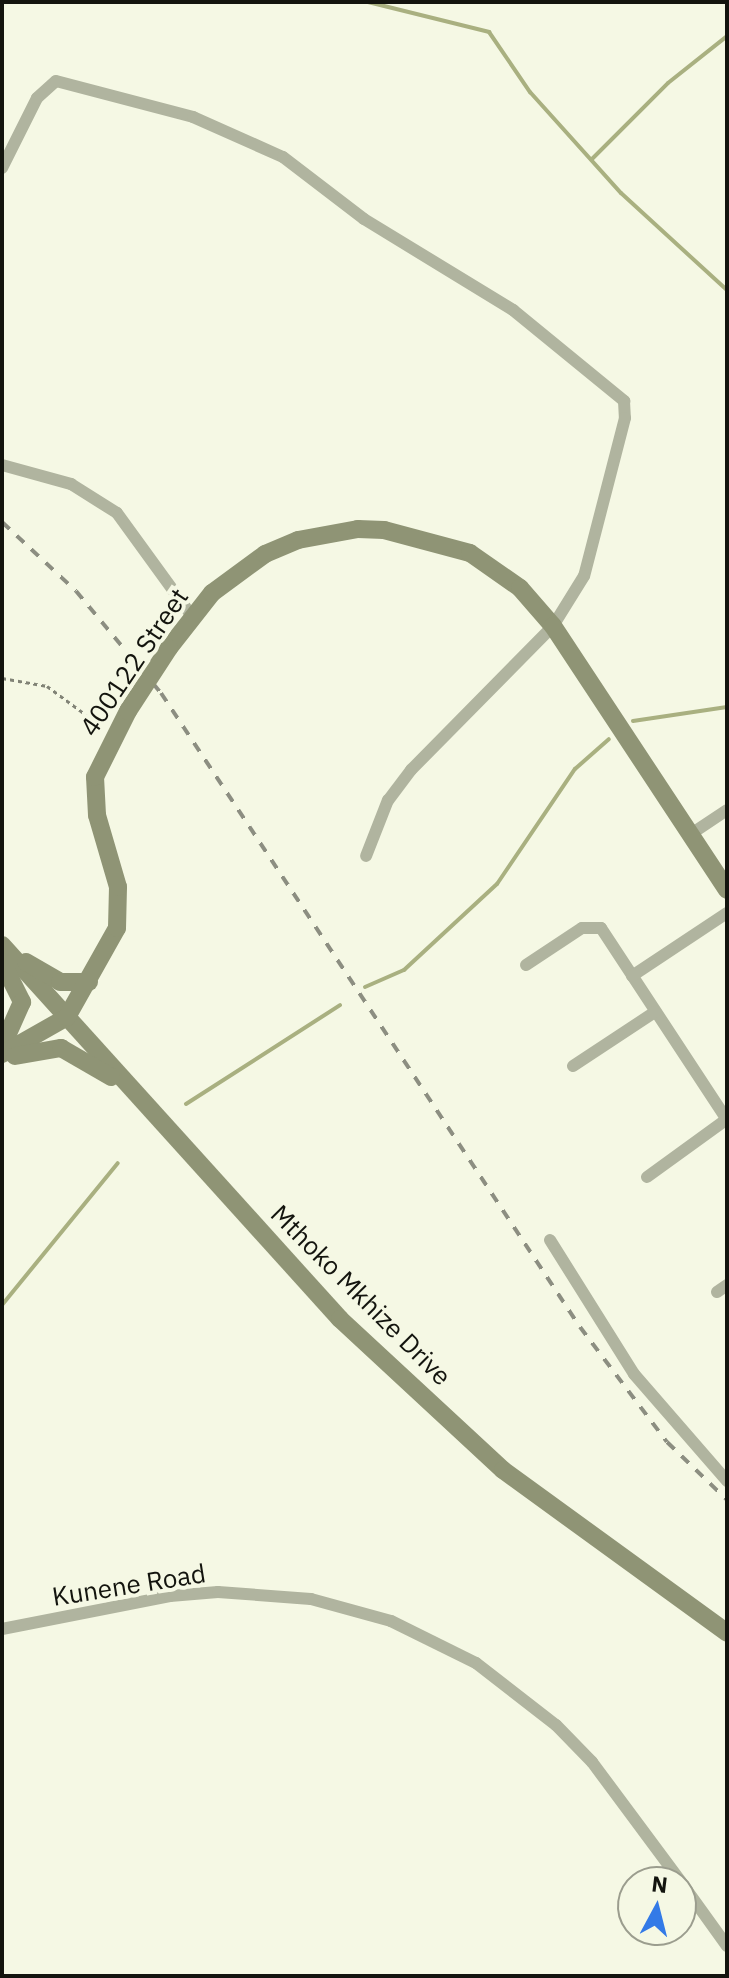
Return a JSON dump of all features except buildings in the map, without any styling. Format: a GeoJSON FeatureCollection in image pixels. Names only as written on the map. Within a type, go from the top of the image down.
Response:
{"type":"FeatureCollection","features":[{"type":"Feature","properties":{"kind":"street"},"geometry":{"type":"LineString","coordinates":[[2,168],[37,98],[56,81],[193,117],[283,157],[364,219],[513,310],[601,379],[624,401],[625,418],[612,454],[595,549],[553,626],[411,770],[388,800],[366,856]]}},
{"type":"Feature","properties":{"kind":"street"},"geometry":{"type":"LineString","coordinates":[[2,465],[71,484],[117,513],[191,615]]}},
{"type":"Feature","properties":{"kind":"street","name":"400122 Street"},"geometry":{"type":"LineString","coordinates":[[67,1017],[110,946],[118,914],[118,887],[94,792],[99,760],[191,615],[238,571],[265,554],[330,532],[371,529],[422,536],[470,553],[520,588],[553,626],[727,890]]}},
{"type":"Feature","properties":{"kind":"street"},"geometry":{"type":"LineString","coordinates":[[691,834],[727,810]]}},
{"type":"Feature","properties":{"kind":"street"},"geometry":{"type":"LineString","coordinates":[[632,976],[727,913]]}},
{"type":"Feature","properties":{"kind":"street"},"geometry":{"type":"LineString","coordinates":[[526,965],[582,928],[601,928],[727,1120],[647,1177]]}},
{"type":"Feature","properties":{"kind":"street"},"geometry":{"type":"LineString","coordinates":[[2,951],[60,982],[89,982]]}},
{"type":"Feature","properties":{"kind":"street"},"geometry":{"type":"LineString","coordinates":[[2,951],[22,1002],[2,1047]]}},
{"type":"Feature","properties":{"kind":"street","name":"Mthoko Mkhize Drive"},"geometry":{"type":"LineString","coordinates":[[2,951],[67,1017],[340,1319],[503,1470],[727,1633]]}},
{"type":"Feature","properties":{"kind":"street"},"geometry":{"type":"LineString","coordinates":[[573,1066],[655,1012]]}},
{"type":"Feature","properties":{"kind":"street"},"geometry":{"type":"LineString","coordinates":[[2,1054],[67,1017]]}},
{"type":"Feature","properties":{"kind":"street"},"geometry":{"type":"LineString","coordinates":[[2,1061],[35,1049],[61,1048],[136,1095]]}},
{"type":"Feature","properties":{"kind":"street"},"geometry":{"type":"LineString","coordinates":[[550,1240],[634,1374],[727,1481]]}},
{"type":"Feature","properties":{"kind":"street","name":"Kunene Road"},"geometry":{"type":"LineString","coordinates":[[2,1629],[170,1596],[218,1592],[311,1599],[391,1621],[476,1663],[556,1725],[592,1762],[669,1866]]}},
{"type":"Feature","properties":{"kind":"street","name":"Kunene Road"},"geometry":{"type":"LineString","coordinates":[[697,1904],[727,1946]]}},
{"type":"Feature","properties":{"kind":"path"},"geometry":{"type":"LineString","coordinates":[[2,678],[47,686],[113,735]]}},
{"type":"Feature","properties":{"kind":"waterway"},"geometry":{"type":"LineString","coordinates":[[368,2],[489,32],[530,92],[621,193],[727,290]]}},
{"type":"Feature","properties":{"kind":"waterway"},"geometry":{"type":"LineString","coordinates":[[592,159],[668,83],[727,36]]}},
{"type":"Feature","properties":{"kind":"waterway"},"geometry":{"type":"LineString","coordinates":[[633,721],[727,707]]}},
{"type":"Feature","properties":{"kind":"waterway"},"geometry":{"type":"LineString","coordinates":[[365,987],[404,970],[497,884],[575,769],[609,739]]}},
{"type":"Feature","properties":{"kind":"waterway"},"geometry":{"type":"LineString","coordinates":[[186,1104],[340,1005]]}},
{"type":"Feature","properties":{"kind":"waterway"},"geometry":{"type":"LineString","coordinates":[[2,1305],[118,1163]]}},
{"type":"Feature","properties":{"kind":"railway"},"geometry":{"type":"LineString","coordinates":[[2,522],[76,591],[161,693],[580,1327],[667,1442],[727,1500]]}}]}
